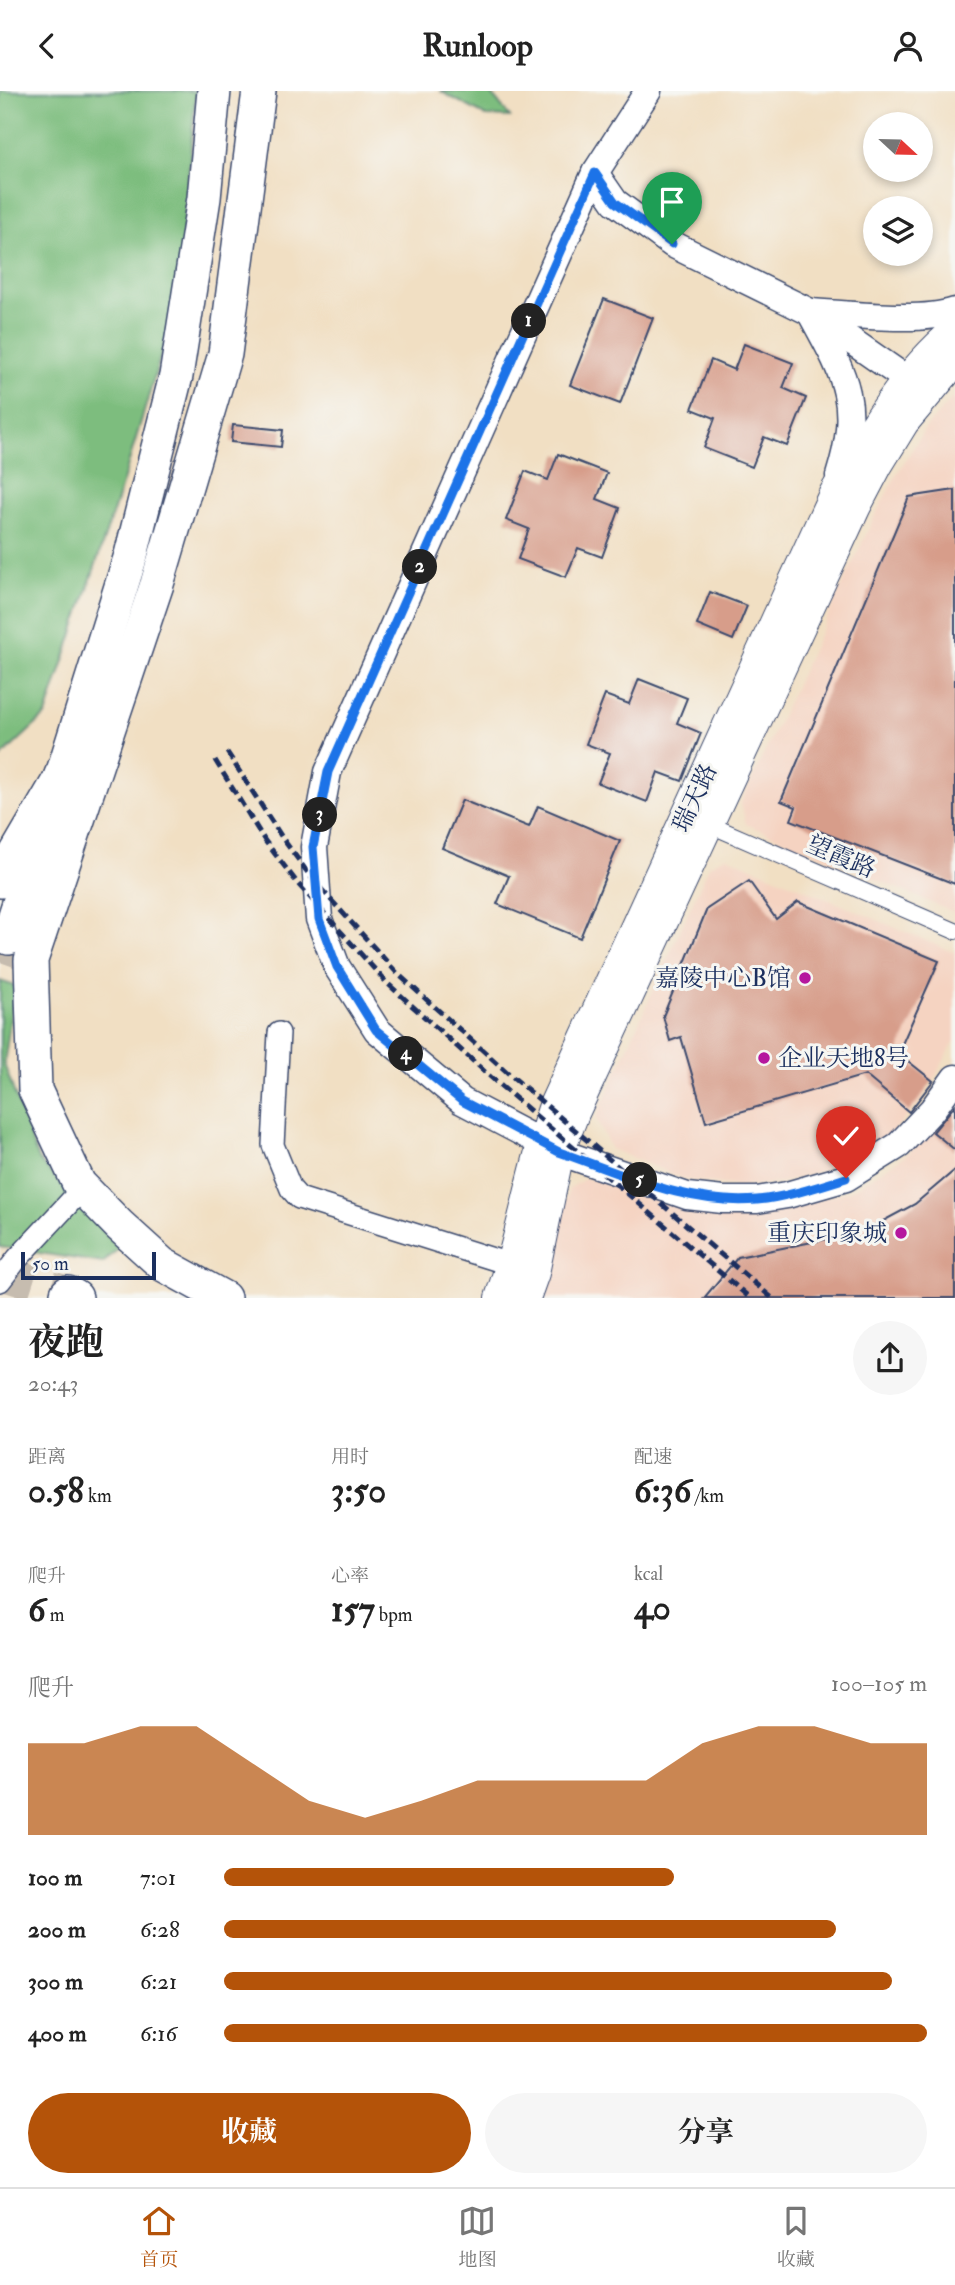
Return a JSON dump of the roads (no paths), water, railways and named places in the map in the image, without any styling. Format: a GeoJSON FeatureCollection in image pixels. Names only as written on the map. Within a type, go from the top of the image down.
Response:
{"type":"FeatureCollection","features":[{"type":"Feature","properties":{"kind":"highway"},"geometry":{"type":"LineString","coordinates":[[9,937],[62,775]]}},
{"type":"Feature","properties":{"kind":"main road"},"geometry":{"type":"LineString","coordinates":[[0,881],[62,775],[131,555],[176,376],[204,198],[214,91]]}},
{"type":"Feature","properties":{"kind":"main road"},"geometry":{"type":"LineString","coordinates":[[224,1298],[162,1264],[79,1184],[35,1090],[31,960],[157,584],[225,354],[259,91]]}},
{"type":"Feature","properties":{"kind":"main road","name":"瑞天路"},"geometry":{"type":"LineString","coordinates":[[500,1298],[550,1148],[575,1112],[856,506],[897,433],[917,386],[955,331]]}},
{"type":"Feature","properties":{"kind":"main road","name":"瑞天路"},"geometry":{"type":"LineString","coordinates":[[525,1298],[534,1273],[555,1103],[834,494],[881,415],[917,386],[955,361]]}},
{"type":"Feature","properties":{"kind":"street"},"geometry":{"type":"LineString","coordinates":[[648,91],[595,173],[328,772],[313,847],[319,919],[337,967],[376,1030],[462,1101],[550,1148],[687,1196],[723,1201],[757,1200],[787,1195],[846,1178],[898,1145],[932,1110],[955,1077]]}},
{"type":"Feature","properties":{"kind":"street"},"geometry":{"type":"LineString","coordinates":[[595,173],[615,202],[672,244],[810,312],[917,386]]}},
{"type":"Feature","properties":{"kind":"street"},"geometry":{"type":"LineString","coordinates":[[810,312],[883,316],[955,311]]}},
{"type":"Feature","properties":{"kind":"street"},"geometry":{"type":"LineString","coordinates":[[810,312],[839,365],[850,408],[850,431],[834,494]]}},
{"type":"Feature","properties":{"kind":"street","name":"望霞路"},"geometry":{"type":"LineString","coordinates":[[708,824],[955,931]]}},
{"type":"Feature","properties":{"kind":"street"},"geometry":{"type":"LineString","coordinates":[[279,1033],[272,1145],[291,1189],[299,1198],[512,1265]]}},
{"type":"Feature","properties":{"kind":"street"},"geometry":{"type":"LineString","coordinates":[[0,1281],[83,1188]]}},
{"type":"Feature","properties":{"kind":"tunnel"},"geometry":{"type":"LineString","coordinates":[[0,962],[9,937]]}},
{"type":"Feature","properties":{"kind":"tunnel"},"geometry":{"type":"LineString","coordinates":[[0,1272],[68,1294]]}},
{"type":"Feature","properties":{"kind":"railway"},"geometry":{"type":"LineString","coordinates":[[227,752],[283,839],[314,881],[398,974],[507,1072],[772,1298]]}},
{"type":"Feature","properties":{"kind":"railway"},"geometry":{"type":"LineString","coordinates":[[215,760],[265,841],[299,885],[386,982],[494,1080],[750,1298]]}},
{"type":"Feature","properties":{"kind":"place","name":"嘉陵中心B馆"},"geometry":{"type":"Point","coordinates":[805,978]}},
{"type":"Feature","properties":{"kind":"place","name":"企业天地8号"},"geometry":{"type":"Point","coordinates":[764,1058]}},
{"type":"Feature","properties":{"kind":"place","name":"重庆印象城"},"geometry":{"type":"Point","coordinates":[901,1233]}}]}
